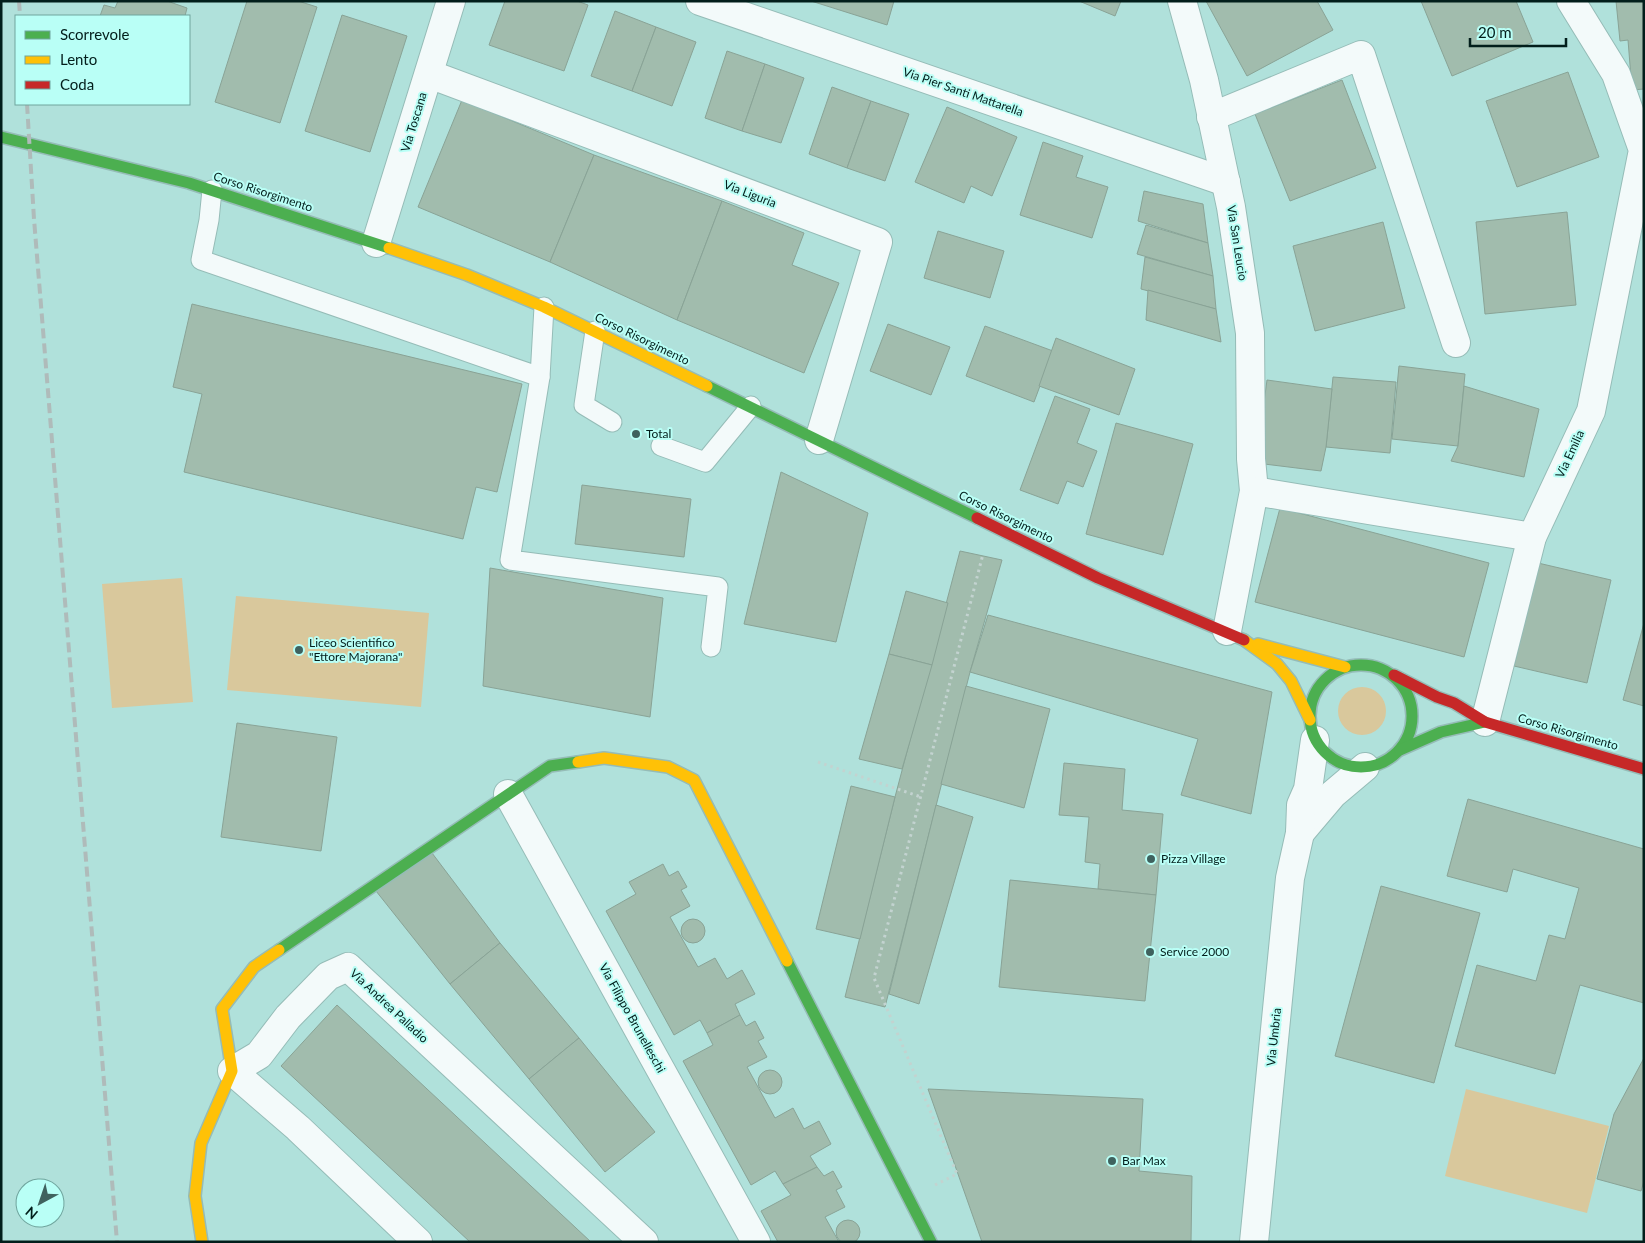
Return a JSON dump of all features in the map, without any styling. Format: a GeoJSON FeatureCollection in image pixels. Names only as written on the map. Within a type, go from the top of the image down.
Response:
{"type":"FeatureCollection","features":[{"type":"Feature","properties":{"kind":"street","name":"Via Toscana"},"geometry":{"type":"LineString","coordinates":[[376,243],[452,1]]}},
{"type":"Feature","properties":{"kind":"street","name":"Via Pier Santi Mattarella"},"geometry":{"type":"LineString","coordinates":[[700,1],[1226,182]]}},
{"type":"Feature","properties":{"kind":"street","name":"Via San Leucio"},"geometry":{"type":"LineString","coordinates":[[1182,1],[1204,80],[1226,182],[1250,333],[1251,459],[1254,491],[1235,635]]}},
{"type":"Feature","properties":{"kind":"street","name":"Via Emilia"},"geometry":{"type":"LineString","coordinates":[[1485,722],[1532,537],[1590,411],[1641,181],[1643,150],[1616,74],[1571,1]]}},
{"type":"Feature","properties":{"kind":"street"},"geometry":{"type":"LineString","coordinates":[[1211,117],[1361,55],[1456,343]]}},
{"type":"Feature","properties":{"kind":"street","name":"Via Liguria"},"geometry":{"type":"LineString","coordinates":[[428,74],[878,242],[819,440]]}},
{"type":"Feature","properties":{"kind":"street","name":"Corso Risorgimento"},"geometry":{"type":"LineString","coordinates":[[1,137],[94,158],[212,190],[376,243],[467,275],[595,331],[1098,578],[1235,635],[1345,667]]}},
{"type":"Feature","properties":{"kind":"street"},"geometry":{"type":"LineString","coordinates":[[1254,491],[1532,537]]}},
{"type":"Feature","properties":{"kind":"street","name":"Corso Risorgimento"},"geometry":{"type":"LineString","coordinates":[[1235,635],[1278,664],[1291,681],[1312,730]]}},
{"type":"Feature","properties":{"kind":"street"},"geometry":{"type":"LineString","coordinates":[[1360,664],[1377,667],[1391,674],[1403,687],[1411,702],[1412,719],[1409,735],[1400,750],[1384,762],[1365,767],[1355,767],[1336,761],[1312,730],[1311,703],[1318,688],[1330,675],[1345,667],[1360,664]]}},
{"type":"Feature","properties":{"kind":"street","name":"Corso Risorgimento"},"geometry":{"type":"LineString","coordinates":[[1391,674],[1437,697],[1454,703],[1485,722],[1644,769]]}},
{"type":"Feature","properties":{"kind":"street","name":"Corso Risorgimento"},"geometry":{"type":"LineString","coordinates":[[1400,750],[1421,738],[1464,725],[1485,722]]}},
{"type":"Feature","properties":{"kind":"street","name":"Via Umbria"},"geometry":{"type":"LineString","coordinates":[[1254,1242],[1290,878],[1300,832],[1301,804],[1308,789],[1312,730]]}},
{"type":"Feature","properties":{"kind":"street"},"geometry":{"type":"LineString","coordinates":[[202,1242],[195,1196],[202,1142],[232,1071],[222,1008],[254,967],[550,766],[604,758],[668,767],[694,780],[931,1242]]}},
{"type":"Feature","properties":{"kind":"street","name":"Via Umbria"},"geometry":{"type":"LineString","coordinates":[[1300,832],[1333,794],[1365,767]]}},
{"type":"Feature","properties":{"kind":"street","name":"Via Filippo Brunelleschi"},"geometry":{"type":"LineString","coordinates":[[508,794],[756,1242]]}},
{"type":"Feature","properties":{"kind":"street","name":"Via Andrea Palladio"},"geometry":{"type":"LineString","coordinates":[[232,1071],[258,1055],[288,1017],[328,976],[348,967],[644,1242]]}},
{"type":"Feature","properties":{"kind":"street"},"geometry":{"type":"LineString","coordinates":[[232,1071],[298,1128],[418,1242]]}},
{"type":"Feature","properties":{"kind":"lane"},"geometry":{"type":"LineString","coordinates":[[212,190],[210,220],[201,260],[540,377]]}},
{"type":"Feature","properties":{"kind":"lane"},"geometry":{"type":"LineString","coordinates":[[544,308],[540,377],[510,560],[718,587],[711,647]]}},
{"type":"Feature","properties":{"kind":"lane"},"geometry":{"type":"LineString","coordinates":[[595,331],[584,405],[612,422]]}},
{"type":"Feature","properties":{"kind":"lane"},"geometry":{"type":"LineString","coordinates":[[661,446],[706,462],[751,406]]}},
{"type":"Feature","properties":{"kind":"path"},"geometry":{"type":"LineString","coordinates":[[908,1197],[958,1174],[874,978],[991,525]]}},
{"type":"Feature","properties":{"kind":"path"},"geometry":{"type":"LineString","coordinates":[[818,762],[920,797]]}},
{"type":"Feature","properties":{"kind":"shaded area"},"geometry":{"type":"Polygon","coordinates":[[[182,578],[193,702],[112,708],[102,584],[182,578]]]}},
{"type":"Feature","properties":{"kind":"shaded area"},"geometry":{"type":"Polygon","coordinates":[[[236,596],[429,613],[421,707],[227,690],[236,596]]]}},
{"type":"Feature","properties":{"kind":"shaded area"},"geometry":{"type":"Polygon","coordinates":[[[1357,687],[1367,687],[1379,694],[1386,706],[1386,716],[1379,728],[1367,735],[1357,735],[1349,731],[1342,724],[1338,716],[1338,706],[1342,698],[1349,691],[1357,687]]]}},
{"type":"Feature","properties":{"kind":"shaded area"},"geometry":{"type":"Polygon","coordinates":[[[1466,1089],[1609,1126],[1587,1213],[1445,1176],[1466,1089]]]}},
{"type":"Feature","properties":{"kind":"building"},"geometry":{"type":"Polygon","coordinates":[[[118,1],[167,1],[187,8],[185,15],[100,15],[104,5],[115,8],[118,1]]]}},
{"type":"Feature","properties":{"kind":"building"},"geometry":{"type":"Polygon","coordinates":[[[247,1],[298,1],[317,7],[280,123],[215,102],[247,1]]]}},
{"type":"Feature","properties":{"kind":"building"},"geometry":{"type":"Polygon","coordinates":[[[505,1],[577,1],[588,5],[564,71],[489,45],[505,1]]]}},
{"type":"Feature","properties":{"kind":"building"},"geometry":{"type":"Polygon","coordinates":[[[811,1],[894,1],[887,25],[811,1]]]}},
{"type":"Feature","properties":{"kind":"building"},"geometry":{"type":"Polygon","coordinates":[[[1079,1],[1121,1],[1115,16],[1079,1]]]}},
{"type":"Feature","properties":{"kind":"building"},"geometry":{"type":"Polygon","coordinates":[[[1206,1],[1317,1],[1333,30],[1247,76],[1206,1]]]}},
{"type":"Feature","properties":{"kind":"building"},"geometry":{"type":"Polygon","coordinates":[[[1421,1],[1516,1],[1533,42],[1452,76],[1421,1]]]}},
{"type":"Feature","properties":{"kind":"building"},"geometry":{"type":"Polygon","coordinates":[[[1616,1],[1644,1],[1644,89],[1632,90],[1628,40],[1620,41],[1616,1]]]}},
{"type":"Feature","properties":{"kind":"building"},"geometry":{"type":"Polygon","coordinates":[[[615,11],[656,27],[632,91],[591,76],[615,11]]]}},
{"type":"Feature","properties":{"kind":"building"},"geometry":{"type":"Polygon","coordinates":[[[342,15],[407,36],[370,152],[305,131],[342,15]]]}},
{"type":"Feature","properties":{"kind":"building"},"geometry":{"type":"Polygon","coordinates":[[[656,27],[696,42],[672,106],[632,91],[656,27]]]}},
{"type":"Feature","properties":{"kind":"building"},"geometry":{"type":"Polygon","coordinates":[[[727,51],[765,64],[742,131],[705,118],[727,51]]]}},
{"type":"Feature","properties":{"kind":"building"},"geometry":{"type":"Polygon","coordinates":[[[765,64],[804,78],[781,143],[742,131],[765,64]]]}},
{"type":"Feature","properties":{"kind":"building"},"geometry":{"type":"Polygon","coordinates":[[[1568,72],[1599,157],[1517,187],[1486,101],[1568,72]]]}},
{"type":"Feature","properties":{"kind":"building"},"geometry":{"type":"Polygon","coordinates":[[[1342,80],[1376,168],[1290,201],[1255,114],[1342,80]]]}},
{"type":"Feature","properties":{"kind":"building"},"geometry":{"type":"Polygon","coordinates":[[[832,87],[871,101],[847,168],[809,154],[832,87]]]}},
{"type":"Feature","properties":{"kind":"building"},"geometry":{"type":"Polygon","coordinates":[[[462,100],[594,155],[550,262],[418,207],[462,100]]]}},
{"type":"Feature","properties":{"kind":"building"},"geometry":{"type":"Polygon","coordinates":[[[871,101],[909,114],[885,181],[847,168],[871,101]]]}},
{"type":"Feature","properties":{"kind":"building"},"geometry":{"type":"Polygon","coordinates":[[[947,107],[1017,137],[992,196],[971,186],[964,203],[915,182],[947,107]]]}},
{"type":"Feature","properties":{"kind":"building"},"geometry":{"type":"Polygon","coordinates":[[[1043,142],[1083,156],[1076,177],[1108,187],[1092,238],[1020,215],[1043,142]]]}},
{"type":"Feature","properties":{"kind":"building"},"geometry":{"type":"Polygon","coordinates":[[[594,155],[722,201],[677,320],[550,262],[594,155]]]}},
{"type":"Feature","properties":{"kind":"building"},"geometry":{"type":"Polygon","coordinates":[[[1144,191],[1203,204],[1208,243],[1138,221],[1144,191]]]}},
{"type":"Feature","properties":{"kind":"building"},"geometry":{"type":"Polygon","coordinates":[[[722,201],[804,233],[792,265],[839,283],[804,373],[677,320],[722,201]]]}},
{"type":"Feature","properties":{"kind":"building"},"geometry":{"type":"Polygon","coordinates":[[[1567,212],[1576,305],[1485,314],[1476,222],[1567,212]]]}},
{"type":"Feature","properties":{"kind":"building"},"geometry":{"type":"Polygon","coordinates":[[[1383,222],[1405,308],[1315,331],[1293,246],[1383,222]]]}},
{"type":"Feature","properties":{"kind":"building"},"geometry":{"type":"Polygon","coordinates":[[[1146,225],[1208,243],[1213,276],[1137,254],[1146,225]]]}},
{"type":"Feature","properties":{"kind":"building"},"geometry":{"type":"Polygon","coordinates":[[[938,231],[1004,251],[990,298],[924,278],[938,231]]]}},
{"type":"Feature","properties":{"kind":"building"},"geometry":{"type":"Polygon","coordinates":[[[1145,257],[1213,276],[1216,309],[1141,289],[1145,257]]]}},
{"type":"Feature","properties":{"kind":"building"},"geometry":{"type":"Polygon","coordinates":[[[1148,290],[1216,309],[1221,342],[1146,320],[1148,290]]]}},
{"type":"Feature","properties":{"kind":"building"},"geometry":{"type":"Polygon","coordinates":[[[192,304],[522,384],[497,492],[476,487],[463,539],[184,472],[202,394],[173,387],[192,304]]]}},
{"type":"Feature","properties":{"kind":"building"},"geometry":{"type":"Polygon","coordinates":[[[888,324],[950,347],[931,395],[870,371],[888,324]]]}},
{"type":"Feature","properties":{"kind":"building"},"geometry":{"type":"Polygon","coordinates":[[[985,326],[1053,351],[1034,402],[966,376],[985,326]]]}},
{"type":"Feature","properties":{"kind":"building"},"geometry":{"type":"Polygon","coordinates":[[[1056,338],[1135,369],[1119,415],[1039,386],[1056,338]]]}},
{"type":"Feature","properties":{"kind":"building"},"geometry":{"type":"Polygon","coordinates":[[[1399,366],[1465,374],[1458,446],[1392,439],[1399,366]]]}},
{"type":"Feature","properties":{"kind":"building"},"geometry":{"type":"Polygon","coordinates":[[[1333,377],[1396,382],[1390,453],[1326,447],[1333,377]]]}},
{"type":"Feature","properties":{"kind":"building"},"geometry":{"type":"Polygon","coordinates":[[[1267,380],[1332,389],[1326,447],[1321,471],[1256,463],[1267,380]]]}},
{"type":"Feature","properties":{"kind":"building"},"geometry":{"type":"Polygon","coordinates":[[[1464,386],[1539,409],[1524,477],[1451,461],[1458,446],[1464,386]]]}},
{"type":"Feature","properties":{"kind":"building"},"geometry":{"type":"Polygon","coordinates":[[[1055,396],[1090,409],[1077,443],[1097,451],[1083,487],[1067,481],[1058,504],[1020,490],[1055,396]]]}},
{"type":"Feature","properties":{"kind":"building"},"geometry":{"type":"Polygon","coordinates":[[[1116,423],[1193,444],[1163,555],[1086,534],[1116,423]]]}},
{"type":"Feature","properties":{"kind":"building"},"geometry":{"type":"Polygon","coordinates":[[[781,472],[868,513],[836,642],[744,624],[781,472]]]}},
{"type":"Feature","properties":{"kind":"building"},"geometry":{"type":"Polygon","coordinates":[[[582,485],[691,499],[684,557],[575,544],[582,485]]]}},
{"type":"Feature","properties":{"kind":"building"},"geometry":{"type":"Polygon","coordinates":[[[1280,508],[1489,563],[1464,657],[1255,602],[1280,508]]]}},
{"type":"Feature","properties":{"kind":"building"},"geometry":{"type":"Polygon","coordinates":[[[960,551],[1002,560],[970,672],[885,1007],[845,997],[895,797],[960,551]]]}},
{"type":"Feature","properties":{"kind":"building"},"geometry":{"type":"Polygon","coordinates":[[[1538,563],[1611,580],[1587,683],[1514,666],[1538,563]]]}},
{"type":"Feature","properties":{"kind":"building"},"geometry":{"type":"Polygon","coordinates":[[[490,568],[663,598],[650,717],[483,686],[490,568]]]}},
{"type":"Feature","properties":{"kind":"building"},"geometry":{"type":"Polygon","coordinates":[[[906,591],[948,603],[932,665],[889,654],[906,591]]]}},
{"type":"Feature","properties":{"kind":"building"},"geometry":{"type":"Polygon","coordinates":[[[988,615],[1272,692],[1251,814],[1181,795],[1198,739],[970,672],[988,615]]]}},
{"type":"Feature","properties":{"kind":"building"},"geometry":{"type":"Polygon","coordinates":[[[1644,623],[1644,706],[1623,700],[1644,623]]]}},
{"type":"Feature","properties":{"kind":"building"},"geometry":{"type":"Polygon","coordinates":[[[889,654],[932,665],[902,769],[859,759],[889,654]]]}},
{"type":"Feature","properties":{"kind":"building"},"geometry":{"type":"Polygon","coordinates":[[[966,686],[1050,709],[1024,808],[941,784],[966,686]]]}},
{"type":"Feature","properties":{"kind":"building"},"geometry":{"type":"Polygon","coordinates":[[[237,723],[337,737],[321,851],[221,837],[237,723]]]}},
{"type":"Feature","properties":{"kind":"building"},"geometry":{"type":"Polygon","coordinates":[[[1064,763],[1125,769],[1122,810],[1163,814],[1156,895],[1098,889],[1100,864],[1085,862],[1089,817],[1059,815],[1064,763]]]}},
{"type":"Feature","properties":{"kind":"building"},"geometry":{"type":"Polygon","coordinates":[[[851,786],[895,797],[860,939],[816,929],[851,786]]]}},
{"type":"Feature","properties":{"kind":"building"},"geometry":{"type":"Polygon","coordinates":[[[1468,799],[1644,849],[1644,1003],[1580,985],[1555,1074],[1455,1046],[1477,965],[1536,981],[1549,935],[1565,939],[1579,888],[1513,869],[1507,892],[1447,876],[1468,799]]]}},
{"type":"Feature","properties":{"kind":"building"},"geometry":{"type":"Polygon","coordinates":[[[936,805],[973,817],[919,1004],[889,994],[936,805]]]}},
{"type":"Feature","properties":{"kind":"building"},"geometry":{"type":"Polygon","coordinates":[[[432,853],[500,943],[450,984],[376,891],[432,853]]]}},
{"type":"Feature","properties":{"kind":"building"},"geometry":{"type":"Polygon","coordinates":[[[663,864],[669,876],[678,871],[687,887],[681,890],[690,906],[670,917],[698,967],[715,958],[727,979],[742,970],[755,994],[735,1004],[740,1015],[707,1033],[700,1020],[674,1035],[606,911],[636,894],[629,882],[663,864]]]}},
{"type":"Feature","properties":{"kind":"building"},"geometry":{"type":"Polygon","coordinates":[[[1010,880],[1156,895],[1145,1001],[999,987],[1010,880]]]}},
{"type":"Feature","properties":{"kind":"building"},"geometry":{"type":"Polygon","coordinates":[[[1381,886],[1480,913],[1434,1083],[1335,1056],[1381,886]]]}},
{"type":"Feature","properties":{"kind":"building"},"geometry":{"type":"Polygon","coordinates":[[[693,919],[698,920],[704,926],[704,936],[698,942],[693,943],[688,942],[682,936],[681,931],[682,926],[688,920],[693,919]]]}},
{"type":"Feature","properties":{"kind":"building"},"geometry":{"type":"Polygon","coordinates":[[[500,943],[579,1038],[529,1079],[450,984],[500,943]]]}},
{"type":"Feature","properties":{"kind":"building"},"geometry":{"type":"Polygon","coordinates":[[[337,1005],[591,1242],[470,1242],[281,1066],[337,1005]]]}},
{"type":"Feature","properties":{"kind":"building"},"geometry":{"type":"Polygon","coordinates":[[[740,1015],[746,1026],[755,1021],[764,1038],[758,1041],[767,1057],[747,1067],[775,1118],[793,1108],[804,1129],[819,1121],[831,1144],[810,1156],[817,1167],[783,1184],[775,1171],[751,1185],[683,1061],[713,1045],[707,1033],[740,1015]]]}},
{"type":"Feature","properties":{"kind":"building"},"geometry":{"type":"Polygon","coordinates":[[[579,1038],[655,1132],[605,1172],[529,1079],[579,1038]]]}},
{"type":"Feature","properties":{"kind":"building"},"geometry":{"type":"Polygon","coordinates":[[[1644,1058],[1644,1181],[1641,1191],[1597,1179],[1614,1114],[1644,1058]]]}},
{"type":"Feature","properties":{"kind":"building"},"geometry":{"type":"Polygon","coordinates":[[[770,1070],[775,1071],[781,1077],[781,1087],[775,1093],[770,1094],[765,1093],[759,1087],[758,1082],[759,1077],[765,1071],[770,1070]]]}},
{"type":"Feature","properties":{"kind":"building"},"geometry":{"type":"Polygon","coordinates":[[[928,1089],[1143,1099],[1139,1171],[1192,1176],[1191,1242],[982,1242],[928,1089]]]}},
{"type":"Feature","properties":{"kind":"building"},"geometry":{"type":"Polygon","coordinates":[[[817,1167],[824,1176],[833,1171],[842,1187],[836,1190],[845,1207],[825,1217],[839,1242],[778,1242],[761,1211],[791,1195],[783,1184],[817,1167]]]}},
{"type":"Feature","properties":{"kind":"building"},"geometry":{"type":"Polygon","coordinates":[[[848,1220],[856,1224],[860,1232],[856,1240],[848,1244],[840,1240],[836,1232],[840,1224],[848,1220]]]}},
{"type":"Feature","properties":{"kind":"railway"},"geometry":{"type":"LineString","coordinates":[[19,1],[20,15]]}},
{"type":"Feature","properties":{"kind":"railway"},"geometry":{"type":"LineString","coordinates":[[27,105],[34,219],[117,1242]]}},
{"type":"Feature","properties":{"kind":"traffic: fast"},"geometry":{"type":"LineString","coordinates":[[1,137],[189,183],[389,248]]}},
{"type":"Feature","properties":{"kind":"traffic: fast"},"geometry":{"type":"LineString","coordinates":[[707,386],[977,518]]}},
{"type":"Feature","properties":{"kind":"traffic: fast"},"geometry":{"type":"LineString","coordinates":[[1361,665],[1381,669],[1397,680],[1408,696],[1412,716],[1408,736],[1397,752],[1381,763],[1361,767],[1341,763],[1325,752],[1314,736],[1310,716],[1314,696],[1325,680],[1341,669],[1361,665]]}},
{"type":"Feature","properties":{"kind":"traffic: fast"},"geometry":{"type":"LineString","coordinates":[[1400,750],[1441,732],[1485,722]]}},
{"type":"Feature","properties":{"kind":"traffic: fast"},"geometry":{"type":"LineString","coordinates":[[279,950],[550,766],[578,762]]}},
{"type":"Feature","properties":{"kind":"traffic: fast"},"geometry":{"type":"LineString","coordinates":[[787,961],[931,1242]]}},
{"type":"Feature","properties":{"kind":"traffic: slow"},"geometry":{"type":"LineString","coordinates":[[389,248],[467,275],[544,307],[707,386]]}},
{"type":"Feature","properties":{"kind":"traffic: slow"},"geometry":{"type":"LineString","coordinates":[[1244,640],[1277,664],[1291,681],[1310,720]]}},
{"type":"Feature","properties":{"kind":"traffic: slow"},"geometry":{"type":"LineString","coordinates":[[1258,644],[1345,667]]}},
{"type":"Feature","properties":{"kind":"traffic: slow"},"geometry":{"type":"LineString","coordinates":[[578,762],[604,758],[668,767],[694,780],[787,961]]}},
{"type":"Feature","properties":{"kind":"traffic: slow"},"geometry":{"type":"LineString","coordinates":[[202,1242],[195,1196],[201,1143],[232,1071],[222,1009],[254,967],[279,950]]}},
{"type":"Feature","properties":{"kind":"traffic: jam"},"geometry":{"type":"LineString","coordinates":[[977,518],[1098,578],[1244,640]]}},
{"type":"Feature","properties":{"kind":"traffic: jam"},"geometry":{"type":"LineString","coordinates":[[1394,675],[1437,697],[1454,703],[1485,722],[1644,769]]}},
{"type":"Feature","properties":{"kind":"place","name":"Total"},"geometry":{"type":"Point","coordinates":[636,434]}},
{"type":"Feature","properties":{"kind":"place","name":"Liceo Scientifico \"Ettore Majorana\""},"geometry":{"type":"Point","coordinates":[299,650]}},
{"type":"Feature","properties":{"kind":"place","name":"Pizza Village"},"geometry":{"type":"Point","coordinates":[1151,859]}},
{"type":"Feature","properties":{"kind":"place","name":"Service 2000"},"geometry":{"type":"Point","coordinates":[1150,952]}},
{"type":"Feature","properties":{"kind":"place","name":"Bar Max"},"geometry":{"type":"Point","coordinates":[1112,1161]}}]}
